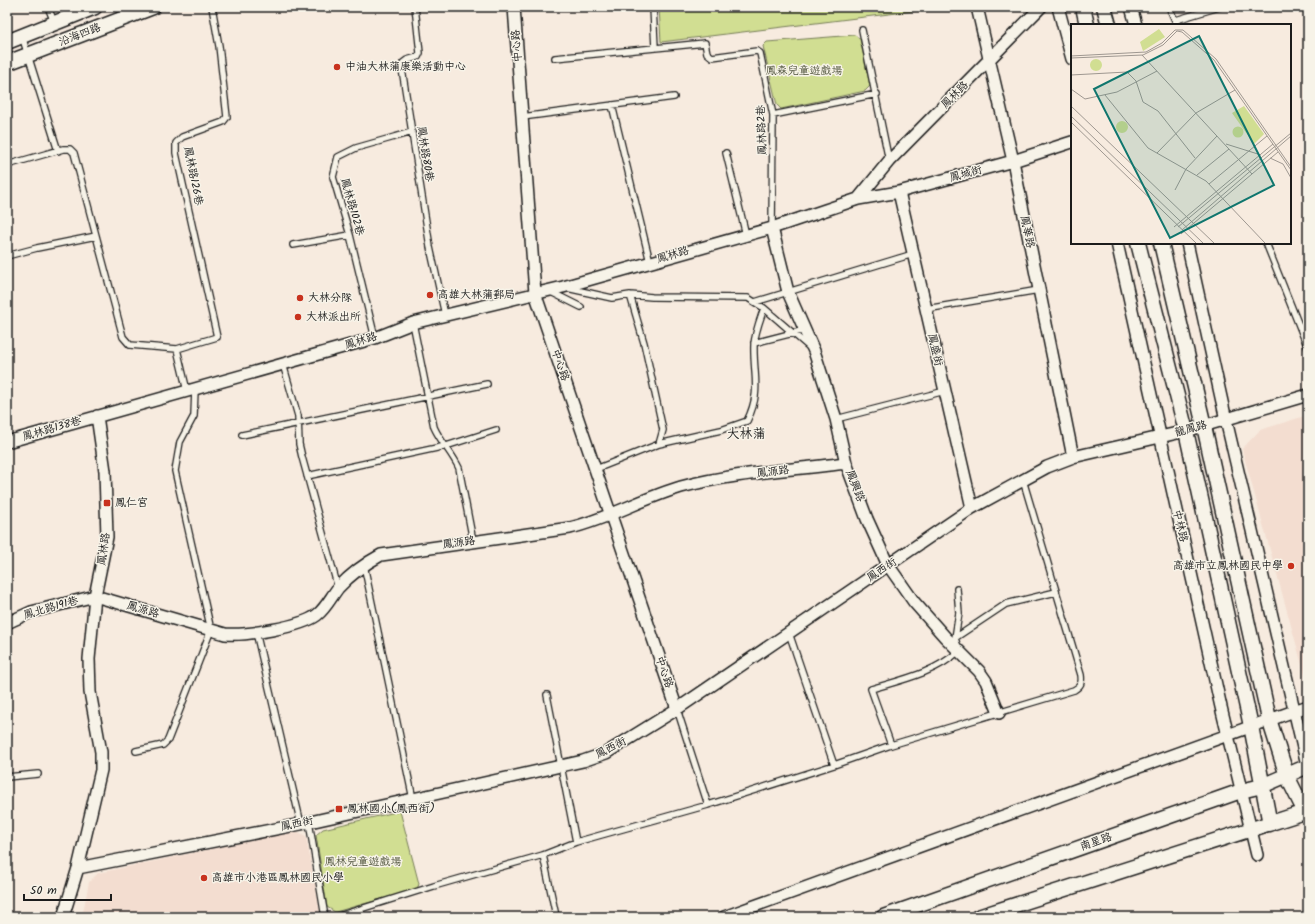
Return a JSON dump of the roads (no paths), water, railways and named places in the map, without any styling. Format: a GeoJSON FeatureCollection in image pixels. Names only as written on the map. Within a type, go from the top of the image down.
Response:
{"type":"FeatureCollection","features":[{"type":"Feature","properties":{"kind":"street","name":"沿海四路"},"geometry":{"type":"LineString","coordinates":[[7,42],[54,22],[95,7]]}},
{"type":"Feature","properties":{"kind":"street","name":"沿海四路"},"geometry":{"type":"LineString","coordinates":[[7,62],[153,7]]}},
{"type":"Feature","properties":{"kind":"street","name":"中心路"},"geometry":{"type":"LineString","coordinates":[[514,7],[535,293],[677,709]]}},
{"type":"Feature","properties":{"kind":"street","name":"鳳華路"},"geometry":{"type":"LineString","coordinates":[[977,7],[1013,161],[1073,457]]}},
{"type":"Feature","properties":{"kind":"street","name":"鳳林路"},"geometry":{"type":"LineString","coordinates":[[63,917],[78,868],[101,770],[101,752],[90,692],[89,660],[95,596],[107,537],[105,471],[97,416],[375,338],[413,323],[563,287],[772,228],[858,199],[889,161],[990,61],[1041,7]]}},
{"type":"Feature","properties":{"kind":"street"},"geometry":{"type":"LineString","coordinates":[[1058,7],[1071,55]]}},
{"type":"Feature","properties":{"kind":"street"},"geometry":{"type":"LineString","coordinates":[[1083,7],[1087,24]]}},
{"type":"Feature","properties":{"kind":"street"},"geometry":{"type":"LineString","coordinates":[[1104,7],[1109,24]]}},
{"type":"Feature","properties":{"kind":"street"},"geometry":{"type":"LineString","coordinates":[[1131,7],[1136,24]]}},
{"type":"Feature","properties":{"kind":"street","name":"鳳城街"},"geometry":{"type":"LineString","coordinates":[[858,199],[899,192],[1013,161],[1071,142]]}},
{"type":"Feature","properties":{"kind":"street","name":"鳳盛街"},"geometry":{"type":"LineString","coordinates":[[899,192],[972,508]]}},
{"type":"Feature","properties":{"kind":"street","name":"鳳興路"},"geometry":{"type":"LineString","coordinates":[[772,228],[788,292],[814,351],[836,419],[846,463],[888,565],[914,602],[986,680],[999,713]]}},
{"type":"Feature","properties":{"kind":"street","name":"中林路"},"geometry":{"type":"LineString","coordinates":[[1117,244],[1227,734],[1257,855]]}},
{"type":"Feature","properties":{"kind":"street"},"geometry":{"type":"LineString","coordinates":[[1138,244],[1186,431],[1251,726],[1270,824]]}},
{"type":"Feature","properties":{"kind":"street"},"geometry":{"type":"LineString","coordinates":[[978,917],[1307,811],[1287,776],[1269,719],[1204,426],[1161,244]]}},
{"type":"Feature","properties":{"kind":"street"},"geometry":{"type":"LineString","coordinates":[[1187,244],[1293,711],[1308,767]]}},
{"type":"Feature","properties":{"kind":"street","name":"龍鳳路"},"geometry":{"type":"LineString","coordinates":[[1073,457],[1186,431],[1308,395]]}},
{"type":"Feature","properties":{"kind":"street","name":"鳳林路138巷"},"geometry":{"type":"LineString","coordinates":[[7,442],[97,416]]}},
{"type":"Feature","properties":{"kind":"street","name":"鳳西街"},"geometry":{"type":"LineString","coordinates":[[78,868],[305,823],[583,761],[606,753],[677,709],[972,508],[1047,467],[1073,457]]}},
{"type":"Feature","properties":{"kind":"street","name":"鳳源路"},"geometry":{"type":"LineString","coordinates":[[95,596],[211,630],[236,635],[256,632],[306,620],[317,615],[338,588],[364,565],[381,554],[570,528],[587,524],[611,513],[680,487],[710,480],[846,463]]}},
{"type":"Feature","properties":{"kind":"street","name":"鳳北路191巷"},"geometry":{"type":"LineString","coordinates":[[7,623],[31,612],[95,596]]}},
{"type":"Feature","properties":{"kind":"street"},"geometry":{"type":"LineString","coordinates":[[724,917],[1308,706]]}},
{"type":"Feature","properties":{"kind":"street","name":"南星路"},"geometry":{"type":"LineString","coordinates":[[883,917],[1242,791],[1262,786],[1308,767]]}},
{"type":"Feature","properties":{"kind":"lane"},"geometry":{"type":"LineString","coordinates":[[48,7],[54,22]]}},
{"type":"Feature","properties":{"kind":"lane","name":"鳳林路126巷"},"geometry":{"type":"LineString","coordinates":[[177,349],[217,337],[176,153],[176,143],[182,137],[224,122],[227,117],[219,46],[212,7]]}},
{"type":"Feature","properties":{"kind":"lane","name":"鳳林路80巷"},"geometry":{"type":"LineString","coordinates":[[414,7],[420,53],[418,57],[407,60],[403,63],[402,69],[430,247],[445,315]]}},
{"type":"Feature","properties":{"kind":"lane"},"geometry":{"type":"LineString","coordinates":[[653,7],[655,48]]}},
{"type":"Feature","properties":{"kind":"lane"},"geometry":{"type":"LineString","coordinates":[[1169,7],[1177,23],[1219,7]]}},
{"type":"Feature","properties":{"kind":"lane"},"geometry":{"type":"LineString","coordinates":[[862,30],[877,94],[889,161]]}},
{"type":"Feature","properties":{"kind":"lane"},"geometry":{"type":"LineString","coordinates":[[22,36],[58,150]]}},
{"type":"Feature","properties":{"kind":"lane","name":"鳳林路2巷"},"geometry":{"type":"LineString","coordinates":[[555,58],[705,43],[708,53],[712,57],[757,51],[760,53],[773,114],[772,228]]}},
{"type":"Feature","properties":{"kind":"lane"},"geometry":{"type":"LineString","coordinates":[[773,114],[877,94]]}},
{"type":"Feature","properties":{"kind":"lane"},"geometry":{"type":"LineString","coordinates":[[522,116],[674,97]]}},
{"type":"Feature","properties":{"kind":"lane"},"geometry":{"type":"LineString","coordinates":[[612,105],[650,262]]}},
{"type":"Feature","properties":{"kind":"lane","name":"鳳林路102巷"},"geometry":{"type":"LineString","coordinates":[[375,338],[350,235],[333,177],[338,157],[356,148],[412,132]]}},
{"type":"Feature","properties":{"kind":"lane"},"geometry":{"type":"LineString","coordinates":[[7,165],[58,150],[70,149],[74,153],[123,337],[126,343],[130,345],[177,349],[191,390],[194,416],[180,442],[175,471],[211,630],[168,740],[163,745],[136,750]]}},
{"type":"Feature","properties":{"kind":"lane"},"geometry":{"type":"LineString","coordinates":[[726,153],[746,235]]}},
{"type":"Feature","properties":{"kind":"lane"},"geometry":{"type":"LineString","coordinates":[[293,245],[350,235]]}},
{"type":"Feature","properties":{"kind":"lane"},"geometry":{"type":"LineString","coordinates":[[7,256],[96,236]]}},
{"type":"Feature","properties":{"kind":"lane"},"geometry":{"type":"LineString","coordinates":[[1266,244],[1308,348]]}},
{"type":"Feature","properties":{"kind":"lane"},"geometry":{"type":"LineString","coordinates":[[755,302],[913,254]]}},
{"type":"Feature","properties":{"kind":"lane"},"geometry":{"type":"LineString","coordinates":[[563,287],[612,298],[630,295],[652,298],[748,298],[764,308],[814,351]]}},
{"type":"Feature","properties":{"kind":"lane"},"geometry":{"type":"LineString","coordinates":[[547,290],[581,307]]}},
{"type":"Feature","properties":{"kind":"lane"},"geometry":{"type":"LineString","coordinates":[[926,309],[1039,290]]}},
{"type":"Feature","properties":{"kind":"lane"},"geometry":{"type":"LineString","coordinates":[[630,295],[644,343],[663,430],[659,444]]}},
{"type":"Feature","properties":{"kind":"lane"},"geometry":{"type":"LineString","coordinates":[[596,469],[659,444],[721,430],[747,421],[754,406],[757,380],[754,344],[764,308]]}},
{"type":"Feature","properties":{"kind":"lane"},"geometry":{"type":"LineString","coordinates":[[413,323],[434,427],[458,468],[474,541]]}},
{"type":"Feature","properties":{"kind":"lane"},"geometry":{"type":"LineString","coordinates":[[754,344],[805,330]]}},
{"type":"Feature","properties":{"kind":"lane"},"geometry":{"type":"LineString","coordinates":[[282,364],[299,423],[299,444],[338,588]]}},
{"type":"Feature","properties":{"kind":"lane"},"geometry":{"type":"LineString","coordinates":[[242,435],[487,384]]}},
{"type":"Feature","properties":{"kind":"lane"},"geometry":{"type":"LineString","coordinates":[[836,419],[945,392]]}},
{"type":"Feature","properties":{"kind":"lane"},"geometry":{"type":"LineString","coordinates":[[307,476],[446,446],[496,430]]}},
{"type":"Feature","properties":{"kind":"lane"},"geometry":{"type":"LineString","coordinates":[[335,917],[434,886],[542,855],[576,842],[708,805],[834,765],[891,745],[1074,690],[1080,686],[1082,682],[1023,480]]}},
{"type":"Feature","properties":{"kind":"lane"},"geometry":{"type":"LineString","coordinates":[[364,565],[413,799]]}},
{"type":"Feature","properties":{"kind":"lane"},"geometry":{"type":"LineString","coordinates":[[891,745],[870,689],[917,676],[951,659],[959,651],[955,638],[959,613],[957,589]]}},
{"type":"Feature","properties":{"kind":"lane"},"geometry":{"type":"LineString","coordinates":[[955,638],[1006,604],[1056,592]]}},
{"type":"Feature","properties":{"kind":"lane"},"geometry":{"type":"LineString","coordinates":[[256,632],[305,823],[325,917]]}},
{"type":"Feature","properties":{"kind":"lane"},"geometry":{"type":"LineString","coordinates":[[789,633],[834,765]]}},
{"type":"Feature","properties":{"kind":"lane"},"geometry":{"type":"LineString","coordinates":[[547,695],[576,842]]}},
{"type":"Feature","properties":{"kind":"lane"},"geometry":{"type":"LineString","coordinates":[[677,709],[708,805]]}},
{"type":"Feature","properties":{"kind":"lane"},"geometry":{"type":"LineString","coordinates":[[7,778],[38,774]]}},
{"type":"Feature","properties":{"kind":"lane"},"geometry":{"type":"LineString","coordinates":[[542,855],[556,916]]}},
{"type":"Feature","properties":{"kind":"place","name":"中油大林蒲康樂活動中心"},"geometry":{"type":"Point","coordinates":[337,67]}},
{"type":"Feature","properties":{"kind":"place","name":"高雄大林蒲郵局"},"geometry":{"type":"Point","coordinates":[430,295]}},
{"type":"Feature","properties":{"kind":"place","name":"大林分隊"},"geometry":{"type":"Point","coordinates":[300,298]}},
{"type":"Feature","properties":{"kind":"place","name":"大林派出所"},"geometry":{"type":"Point","coordinates":[298,317]}},
{"type":"Feature","properties":{"kind":"place","name":"鳳仁宮"},"geometry":{"type":"Point","coordinates":[107,503]}},
{"type":"Feature","properties":{"kind":"place","name":"高雄市立鳳林國民中學"},"geometry":{"type":"Point","coordinates":[1291,566]}},
{"type":"Feature","properties":{"kind":"place","name":"鳳林國小(鳳西街)"},"geometry":{"type":"Point","coordinates":[339,809]}},
{"type":"Feature","properties":{"kind":"place","name":"高雄市小港區鳳林國民小學"},"geometry":{"type":"Point","coordinates":[204,878]}},
{"type":"Feature","properties":{"kind":"district","name":"大林蒲"},"geometry":{"type":"Point","coordinates":[746,434]}},
{"type":"Feature","properties":{"kind":"park label","name":"鳳森兒童遊戲場"},"geometry":{"type":"Point","coordinates":[804,71]}},
{"type":"Feature","properties":{"kind":"park label","name":"鳳林兒童遊戲場"},"geometry":{"type":"Point","coordinates":[363,862]}}]}
